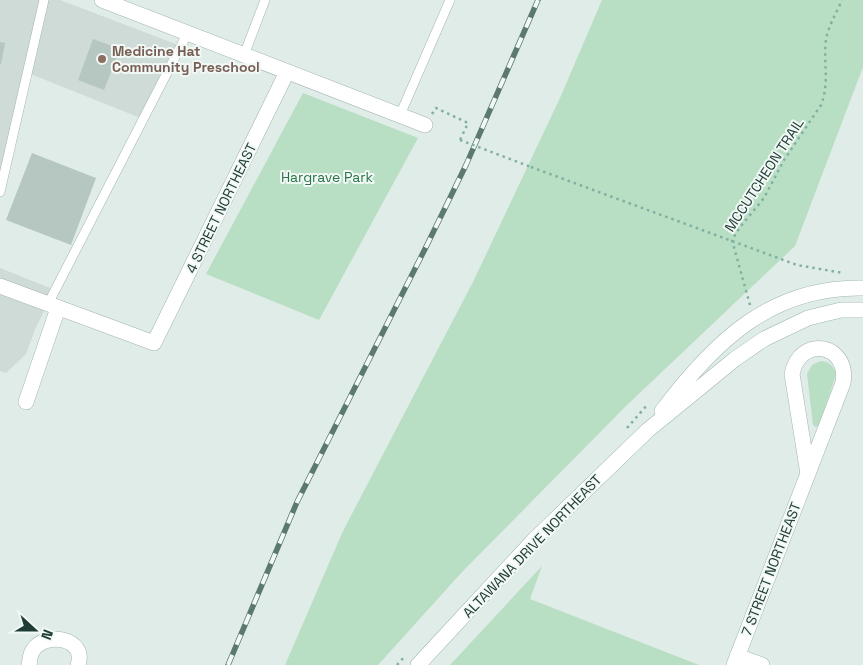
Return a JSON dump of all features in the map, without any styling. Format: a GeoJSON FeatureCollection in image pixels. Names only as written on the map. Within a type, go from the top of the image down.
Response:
{"type":"FeatureCollection","features":[{"type":"Feature","properties":{"kind":"street"},"geometry":{"type":"LineString","coordinates":[[102,0],[140,7],[187,34],[425,125]]}},
{"type":"Feature","properties":{"kind":"street","name":"4 STREET NORTHEAST"},"geometry":{"type":"LineString","coordinates":[[53,306],[154,343],[288,72]]}},
{"type":"Feature","properties":{"kind":"street"},"geometry":{"type":"LineString","coordinates":[[0,286],[53,306],[26,402]]}},
{"type":"Feature","properties":{"kind":"street","name":"ALTAWANA DRIVE NORTHEAST"},"geometry":{"type":"LineString","coordinates":[[648,430],[707,355],[747,324],[766,312],[808,294],[832,289],[860,288]]}},
{"type":"Feature","properties":{"kind":"street","name":"ALTAWANA DRIVE NORTHEAST"},"geometry":{"type":"LineString","coordinates":[[418,665],[534,541],[648,430],[735,359],[764,339],[808,318],[841,310],[860,310]]}},
{"type":"Feature","properties":{"kind":"street","name":"7 STREET NORTHEAST"},"geometry":{"type":"LineString","coordinates":[[735,660],[808,474],[843,383],[845,374],[840,359],[826,349],[818,348],[810,349],[798,359],[792,374],[808,474]]}},
{"type":"Feature","properties":{"kind":"street"},"geometry":{"type":"LineString","coordinates":[[29,665],[32,652],[38,644],[47,640],[58,639],[70,642],[77,648],[80,658],[78,665]]}},
{"type":"Feature","properties":{"kind":"street"},"geometry":{"type":"LineString","coordinates":[[735,660],[762,665]]}},
{"type":"Feature","properties":{"kind":"lane"},"geometry":{"type":"LineString","coordinates":[[0,192],[44,0]]}},
{"type":"Feature","properties":{"kind":"lane"},"geometry":{"type":"LineString","coordinates":[[244,55],[265,0]]}},
{"type":"Feature","properties":{"kind":"lane"},"geometry":{"type":"LineString","coordinates":[[400,115],[450,0]]}},
{"type":"Feature","properties":{"kind":"lane"},"geometry":{"type":"LineString","coordinates":[[53,306],[187,34]]}},
{"type":"Feature","properties":{"kind":"path","name":"MCCUTCHEON TRAIL"},"geometry":{"type":"LineString","coordinates":[[750,306],[732,240],[740,227],[764,198],[784,160],[821,105],[825,95],[827,74],[826,39],[830,25],[842,0]]}},
{"type":"Feature","properties":{"kind":"path"},"geometry":{"type":"LineString","coordinates":[[425,125],[436,108],[468,123],[460,140],[797,265],[848,274]]}},
{"type":"Feature","properties":{"kind":"shaded area","name":"Medicine Hat Community Preschool"},"geometry":{"type":"Polygon","coordinates":[[[0,0],[60,0],[181,46],[143,119],[28,73],[0,193],[0,0]]]}},
{"type":"Feature","properties":{"kind":"shaded area"},"geometry":{"type":"Polygon","coordinates":[[[0,268],[55,290],[36,327],[26,354],[6,373],[0,371],[0,268]]]}},
{"type":"Feature","properties":{"kind":"green space"},"geometry":{"type":"Polygon","coordinates":[[[602,0],[863,0],[863,67],[795,246],[626,406],[462,572],[378,665],[285,665],[343,531],[473,282],[560,98],[602,0]]]}},
{"type":"Feature","properties":{"kind":"green space","name":"Hargrave Park"},"geometry":{"type":"Polygon","coordinates":[[[303,93],[418,138],[319,320],[206,274],[303,93]]]}},
{"type":"Feature","properties":{"kind":"green space"},"geometry":{"type":"Polygon","coordinates":[[[821,361],[831,365],[836,375],[819,425],[816,427],[813,425],[807,374],[812,365],[821,361]]]}},
{"type":"Feature","properties":{"kind":"green space"},"geometry":{"type":"Polygon","coordinates":[[[542,566],[530,599],[699,665],[450,665],[542,566]]]}},
{"type":"Feature","properties":{"kind":"building"},"geometry":{"type":"Polygon","coordinates":[[[93,39],[120,49],[104,90],[78,80],[93,39]]]}},
{"type":"Feature","properties":{"kind":"building"},"geometry":{"type":"Polygon","coordinates":[[[0,42],[5,43],[1,64],[0,64],[0,42]]]}},
{"type":"Feature","properties":{"kind":"building"},"geometry":{"type":"Polygon","coordinates":[[[32,153],[96,178],[71,245],[6,220],[32,153]]]}},
{"type":"Feature","properties":{"kind":"railway"},"geometry":{"type":"LineString","coordinates":[[228,665],[297,502],[466,165],[538,0]]}},
{"type":"Feature","properties":{"kind":"place","name":"Medicine Hat Community Preschool"},"geometry":{"type":"Point","coordinates":[102,59]}}]}
